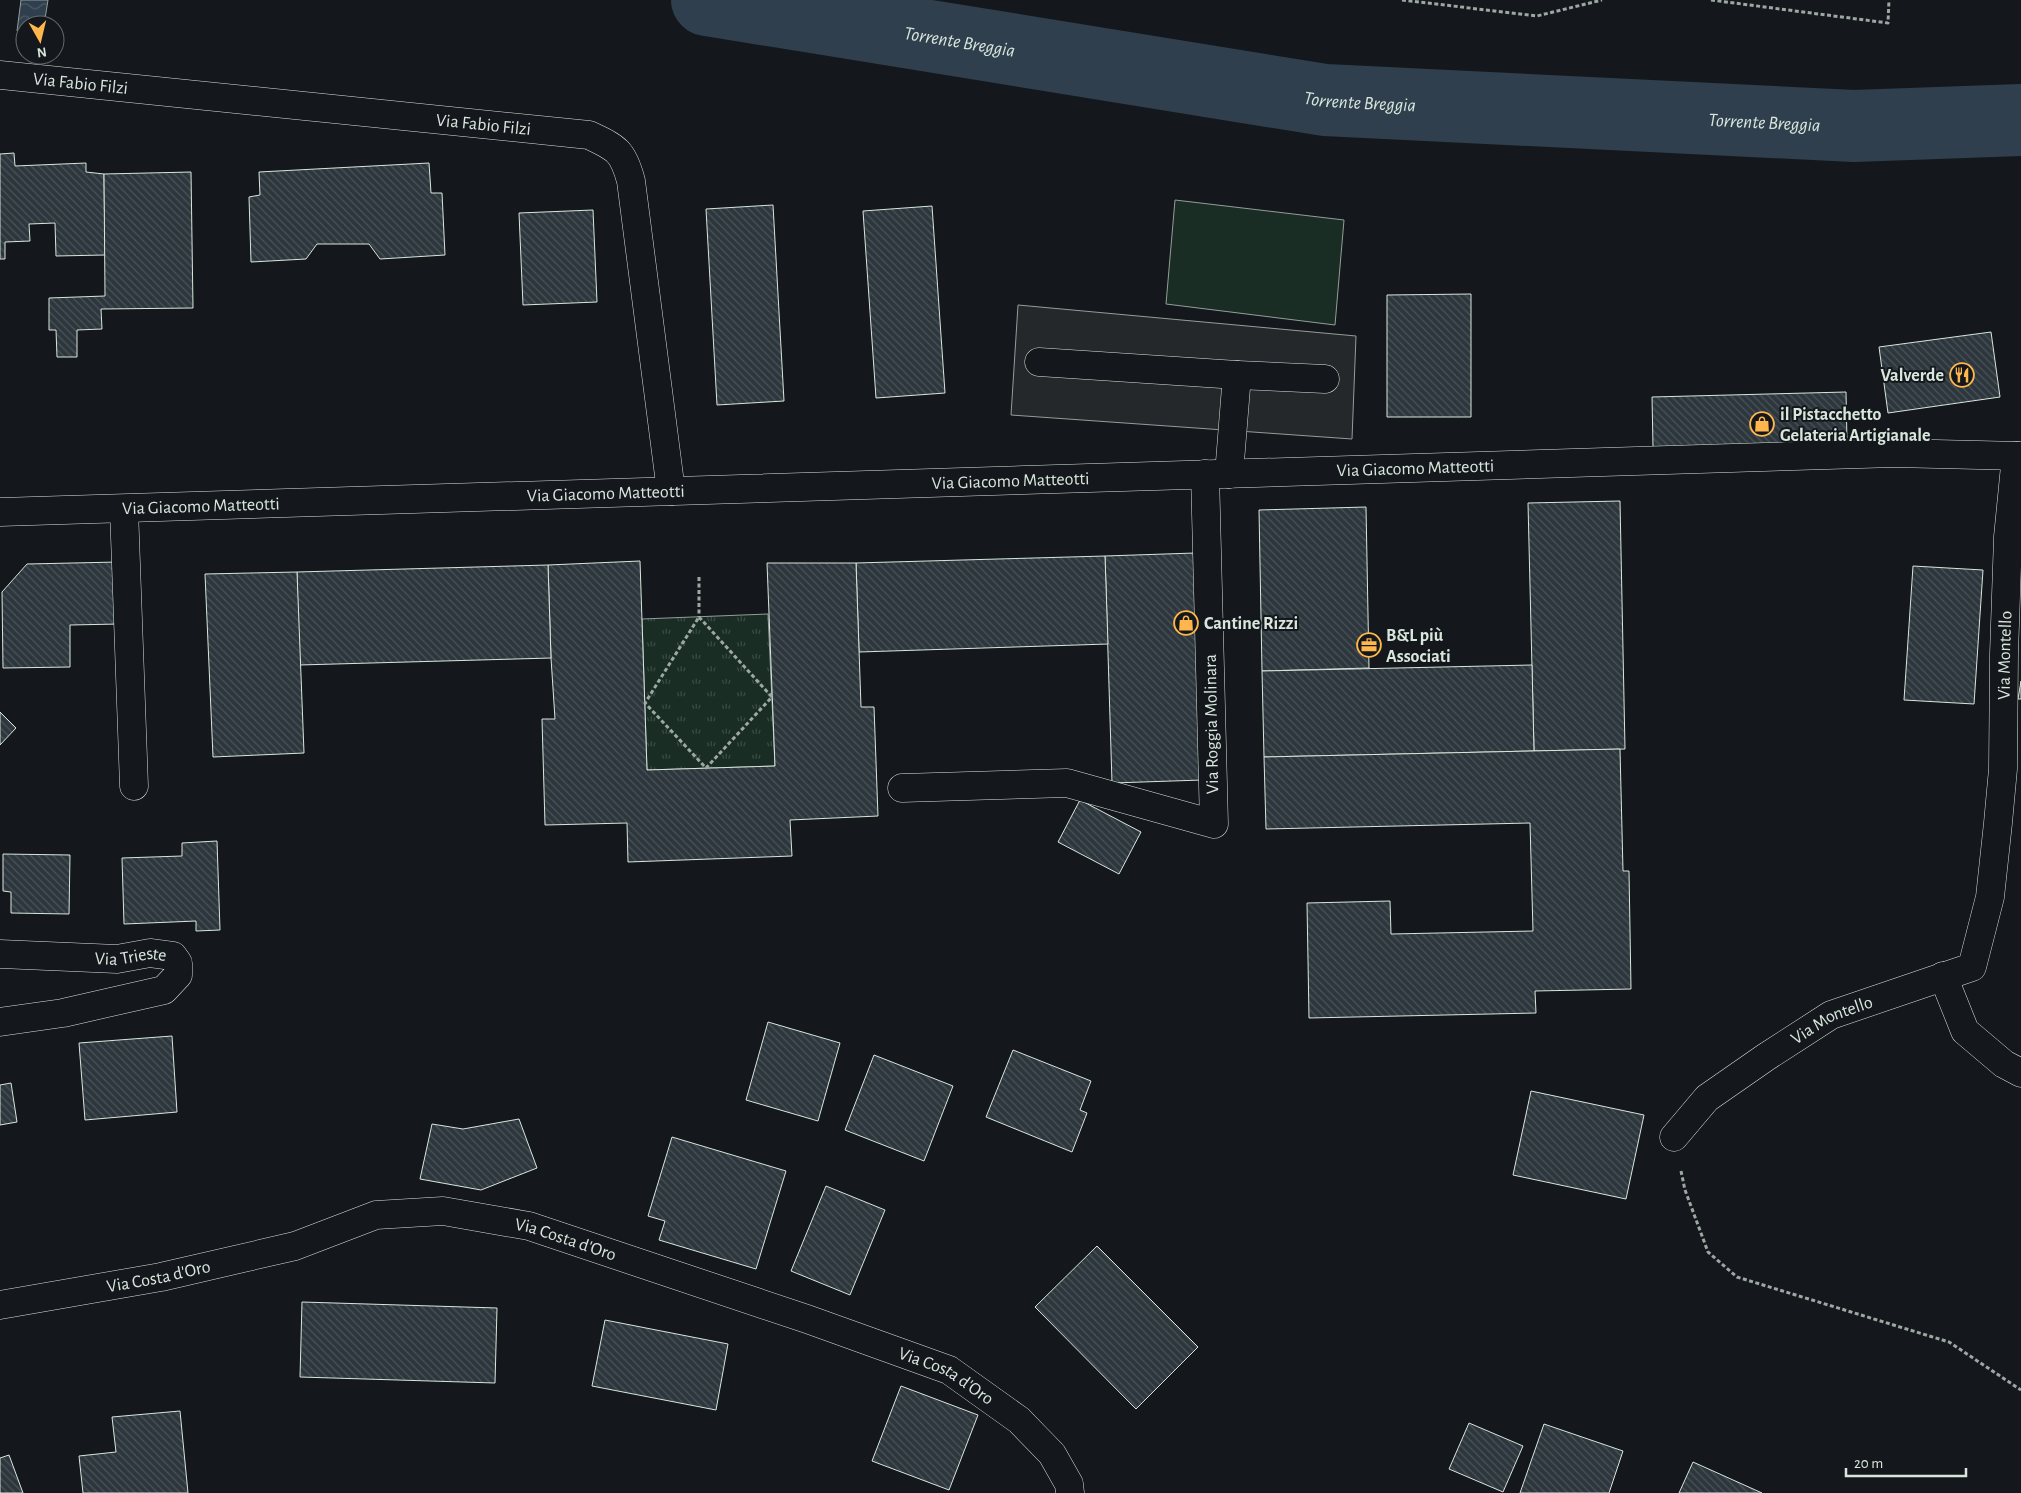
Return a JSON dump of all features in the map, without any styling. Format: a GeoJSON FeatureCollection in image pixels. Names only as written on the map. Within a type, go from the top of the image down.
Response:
{"type":"FeatureCollection","features":[{"type":"Feature","properties":{"kind":"street","name":"Via Fabio Filzi"},"geometry":{"type":"LineString","coordinates":[[0,74],[589,135],[613,146],[626,164],[631,182],[671,491]]}},
{"type":"Feature","properties":{"kind":"street"},"geometry":{"type":"LineString","coordinates":[[1039,362],[1325,379]]}},
{"type":"Feature","properties":{"kind":"street","name":"Via Roggia Molinara"},"geometry":{"type":"LineString","coordinates":[[902,788],[1067,783],[1214,824],[1217,474],[1237,375]]}},
{"type":"Feature","properties":{"kind":"street","name":"Via Giacomo Matteotti"},"geometry":{"type":"LineString","coordinates":[[0,512],[1894,453],[2019,456]]}},
{"type":"Feature","properties":{"kind":"street","name":"Via Montello"},"geometry":{"type":"LineString","coordinates":[[1674,1137],[1707,1098],[1766,1056],[1831,1015],[1943,976],[1972,968],[1990,897],[2003,769],[2008,537],[2019,456]]}},
{"type":"Feature","properties":{"kind":"street"},"geometry":{"type":"LineString","coordinates":[[124,509],[134,786]]}},
{"type":"Feature","properties":{"kind":"street","name":"Via Trieste"},"geometry":{"type":"LineString","coordinates":[[0,954],[117,958],[150,952],[173,956],[178,963],[178,975],[164,990],[63,1013],[0,1022]]}},
{"type":"Feature","properties":{"kind":"street"},"geometry":{"type":"LineString","coordinates":[[1943,976],[1965,1031],[2004,1064],[2021,1073]]}},
{"type":"Feature","properties":{"kind":"street","name":"Via Costa d'Oro"},"geometry":{"type":"LineString","coordinates":[[0,1305],[161,1277],[295,1246],[376,1215],[443,1211],[529,1226],[807,1319],[949,1370],[1019,1420],[1052,1454],[1069,1484],[1070,1493]]}},
{"type":"Feature","properties":{"kind":"path"},"geometry":{"type":"LineString","coordinates":[[1402,0],[1537,16],[1602,0]]}},
{"type":"Feature","properties":{"kind":"path"},"geometry":{"type":"LineString","coordinates":[[1711,0],[1888,23],[1889,0]]}},
{"type":"Feature","properties":{"kind":"path"},"geometry":{"type":"LineString","coordinates":[[699,577],[699,617],[645,702],[706,768],[772,697],[699,617]]}},
{"type":"Feature","properties":{"kind":"path"},"geometry":{"type":"LineString","coordinates":[[1674,1137],[1685,1190],[1708,1252],[1737,1278],[1949,1342],[2021,1390]]}},
{"type":"Feature","properties":{"kind":"green space"},"geometry":{"type":"Polygon","coordinates":[[[1175,200],[1344,220],[1335,325],[1166,304],[1175,200]]]}},
{"type":"Feature","properties":{"kind":"green space"},"geometry":{"type":"Polygon","coordinates":[[[768,614],[775,766],[647,770],[642,619],[768,614]]]}},
{"type":"Feature","properties":{"kind":"shaded area"},"geometry":{"type":"Polygon","coordinates":[[[1018,305],[1356,336],[1352,439],[1011,415],[1018,305]]]}},
{"type":"Feature","properties":{"kind":"water"},"geometry":{"type":"Polygon","coordinates":[[[21,0],[48,0],[46,15],[19,15],[21,0]]]}},
{"type":"Feature","properties":{"kind":"building"},"geometry":{"type":"Polygon","coordinates":[[[14,153],[15,166],[86,163],[86,172],[104,174],[105,255],[56,256],[55,223],[29,224],[30,241],[5,242],[5,259],[0,259],[0,154],[14,153]]]}},
{"type":"Feature","properties":{"kind":"building"},"geometry":{"type":"Polygon","coordinates":[[[429,163],[431,193],[442,193],[445,255],[380,259],[369,244],[317,244],[306,259],[251,262],[249,197],[260,195],[259,172],[429,163]]]}},
{"type":"Feature","properties":{"kind":"building"},"geometry":{"type":"Polygon","coordinates":[[[191,172],[193,308],[101,309],[102,329],[77,330],[77,357],[57,357],[56,330],[49,330],[49,298],[105,296],[104,174],[191,172]]]}},
{"type":"Feature","properties":{"kind":"building"},"geometry":{"type":"Polygon","coordinates":[[[773,205],[784,401],[717,405],[706,209],[773,205]]]}},
{"type":"Feature","properties":{"kind":"building"},"geometry":{"type":"Polygon","coordinates":[[[932,206],[945,393],[876,398],[863,211],[932,206]]]}},
{"type":"Feature","properties":{"kind":"building"},"geometry":{"type":"Polygon","coordinates":[[[593,210],[597,302],[523,305],[519,213],[593,210]]]}},
{"type":"Feature","properties":{"kind":"building"},"geometry":{"type":"Polygon","coordinates":[[[1471,294],[1471,417],[1387,417],[1387,295],[1471,294]]]}},
{"type":"Feature","properties":{"kind":"building"},"geometry":{"type":"Polygon","coordinates":[[[1991,332],[2000,397],[1888,413],[1879,347],[1991,332]]]}},
{"type":"Feature","properties":{"kind":"building"},"geometry":{"type":"Polygon","coordinates":[[[1846,392],[1847,442],[1653,447],[1652,397],[1846,392]]]}},
{"type":"Feature","properties":{"kind":"building"},"geometry":{"type":"Polygon","coordinates":[[[1620,501],[1625,749],[1534,751],[1528,503],[1620,501]]]}},
{"type":"Feature","properties":{"kind":"building"},"geometry":{"type":"Polygon","coordinates":[[[1366,507],[1369,668],[1262,671],[1259,510],[1366,507]]]}},
{"type":"Feature","properties":{"kind":"building"},"geometry":{"type":"Polygon","coordinates":[[[1195,553],[1202,780],[1112,783],[1105,556],[1195,553]]]}},
{"type":"Feature","properties":{"kind":"building"},"geometry":{"type":"Polygon","coordinates":[[[1105,556],[1108,644],[859,652],[856,563],[1105,556]]]}},
{"type":"Feature","properties":{"kind":"building"},"geometry":{"type":"Polygon","coordinates":[[[640,561],[647,770],[775,766],[767,563],[856,563],[861,707],[874,707],[878,816],[790,820],[792,856],[628,862],[627,823],[545,825],[542,719],[555,719],[548,565],[640,561]]]}},
{"type":"Feature","properties":{"kind":"building"},"geometry":{"type":"Polygon","coordinates":[[[118,562],[119,624],[70,625],[70,667],[3,668],[2,592],[27,564],[118,562]]]}},
{"type":"Feature","properties":{"kind":"building"},"geometry":{"type":"Polygon","coordinates":[[[548,565],[551,658],[299,665],[297,572],[548,565]]]}},
{"type":"Feature","properties":{"kind":"building"},"geometry":{"type":"Polygon","coordinates":[[[1913,566],[1983,570],[1974,704],[1904,700],[1913,566]]]}},
{"type":"Feature","properties":{"kind":"building"},"geometry":{"type":"Polygon","coordinates":[[[297,572],[304,753],[213,757],[205,574],[297,572]]]}},
{"type":"Feature","properties":{"kind":"building"},"geometry":{"type":"Polygon","coordinates":[[[1532,665],[1534,751],[1264,757],[1262,671],[1532,665]]]}},
{"type":"Feature","properties":{"kind":"building"},"geometry":{"type":"Polygon","coordinates":[[[2021,681],[2021,699],[2018,699],[2021,681]]]}},
{"type":"Feature","properties":{"kind":"building"},"geometry":{"type":"Polygon","coordinates":[[[0,712],[16,728],[0,745],[0,712]]]}},
{"type":"Feature","properties":{"kind":"building"},"geometry":{"type":"Polygon","coordinates":[[[1620,749],[1623,871],[1629,871],[1631,989],[1535,991],[1536,1013],[1309,1018],[1307,903],[1390,901],[1391,934],[1533,931],[1530,823],[1266,829],[1264,757],[1620,749]]]}},
{"type":"Feature","properties":{"kind":"building"},"geometry":{"type":"Polygon","coordinates":[[[1080,800],[1141,832],[1119,874],[1058,842],[1080,800]]]}},
{"type":"Feature","properties":{"kind":"building"},"geometry":{"type":"Polygon","coordinates":[[[217,841],[220,930],[196,931],[196,921],[124,924],[122,858],[182,856],[182,843],[217,841]]]}},
{"type":"Feature","properties":{"kind":"building"},"geometry":{"type":"Polygon","coordinates":[[[3,854],[70,855],[69,914],[11,913],[11,892],[3,891],[3,854]]]}},
{"type":"Feature","properties":{"kind":"building"},"geometry":{"type":"Polygon","coordinates":[[[768,1022],[840,1043],[818,1121],[746,1100],[768,1022]]]}},
{"type":"Feature","properties":{"kind":"building"},"geometry":{"type":"Polygon","coordinates":[[[172,1036],[177,1112],[85,1120],[79,1043],[172,1036]]]}},
{"type":"Feature","properties":{"kind":"building"},"geometry":{"type":"Polygon","coordinates":[[[1013,1050],[1091,1081],[1080,1110],[1087,1113],[1072,1152],[986,1117],[1013,1050]]]}},
{"type":"Feature","properties":{"kind":"building"},"geometry":{"type":"Polygon","coordinates":[[[874,1055],[953,1086],[924,1161],[845,1130],[874,1055]]]}},
{"type":"Feature","properties":{"kind":"building"},"geometry":{"type":"Polygon","coordinates":[[[11,1083],[17,1122],[0,1125],[0,1085],[11,1083]]]}},
{"type":"Feature","properties":{"kind":"building"},"geometry":{"type":"Polygon","coordinates":[[[1531,1091],[1644,1115],[1626,1199],[1513,1175],[1531,1091]]]}},
{"type":"Feature","properties":{"kind":"building"},"geometry":{"type":"Polygon","coordinates":[[[519,1119],[537,1168],[481,1190],[420,1179],[432,1124],[463,1129],[519,1119]]]}},
{"type":"Feature","properties":{"kind":"building"},"geometry":{"type":"Polygon","coordinates":[[[672,1137],[786,1171],[756,1269],[659,1240],[665,1221],[648,1216],[672,1137]]]}},
{"type":"Feature","properties":{"kind":"building"},"geometry":{"type":"Polygon","coordinates":[[[826,1186],[885,1210],[850,1295],[791,1271],[826,1186]]]}},
{"type":"Feature","properties":{"kind":"building"},"geometry":{"type":"Polygon","coordinates":[[[1097,1246],[1198,1347],[1136,1409],[1035,1307],[1097,1246]]]}},
{"type":"Feature","properties":{"kind":"building"},"geometry":{"type":"Polygon","coordinates":[[[302,1302],[497,1308],[495,1383],[300,1377],[302,1302]]]}},
{"type":"Feature","properties":{"kind":"building"},"geometry":{"type":"Polygon","coordinates":[[[605,1320],[728,1344],[716,1410],[592,1386],[605,1320]]]}},
{"type":"Feature","properties":{"kind":"building"},"geometry":{"type":"Polygon","coordinates":[[[901,1386],[978,1415],[949,1490],[872,1461],[901,1386]]]}},
{"type":"Feature","properties":{"kind":"building"},"geometry":{"type":"Polygon","coordinates":[[[180,1411],[188,1493],[83,1493],[79,1456],[116,1452],[112,1417],[180,1411]]]}},
{"type":"Feature","properties":{"kind":"building"},"geometry":{"type":"Polygon","coordinates":[[[1469,1423],[1523,1446],[1503,1492],[1449,1469],[1469,1423]]]}},
{"type":"Feature","properties":{"kind":"building"},"geometry":{"type":"Polygon","coordinates":[[[1544,1424],[1623,1451],[1609,1493],[1520,1493],[1544,1424]]]}},
{"type":"Feature","properties":{"kind":"building"},"geometry":{"type":"Polygon","coordinates":[[[9,1455],[23,1493],[0,1493],[0,1458],[9,1455]]]}},
{"type":"Feature","properties":{"kind":"building"},"geometry":{"type":"Polygon","coordinates":[[[1693,1462],[1762,1493],[1679,1493],[1693,1462]]]}},
{"type":"Feature","properties":{"kind":"waterway","name":"Torrente Breggia"},"geometry":{"type":"LineString","coordinates":[[707,0],[1325,100],[1854,126],[2021,120]]}},
{"type":"Feature","properties":{"kind":"place","name":"Valverde"},"geometry":{"type":"Point","coordinates":[1962,375]}},
{"type":"Feature","properties":{"kind":"place","name":"il Pistacchetto Gelateria Artigianale"},"geometry":{"type":"Point","coordinates":[1762,424]}},
{"type":"Feature","properties":{"kind":"place","name":"Cantine Rizzi"},"geometry":{"type":"Point","coordinates":[1186,623]}},
{"type":"Feature","properties":{"kind":"place","name":"B&L più Associati"},"geometry":{"type":"Point","coordinates":[1369,645]}}]}
